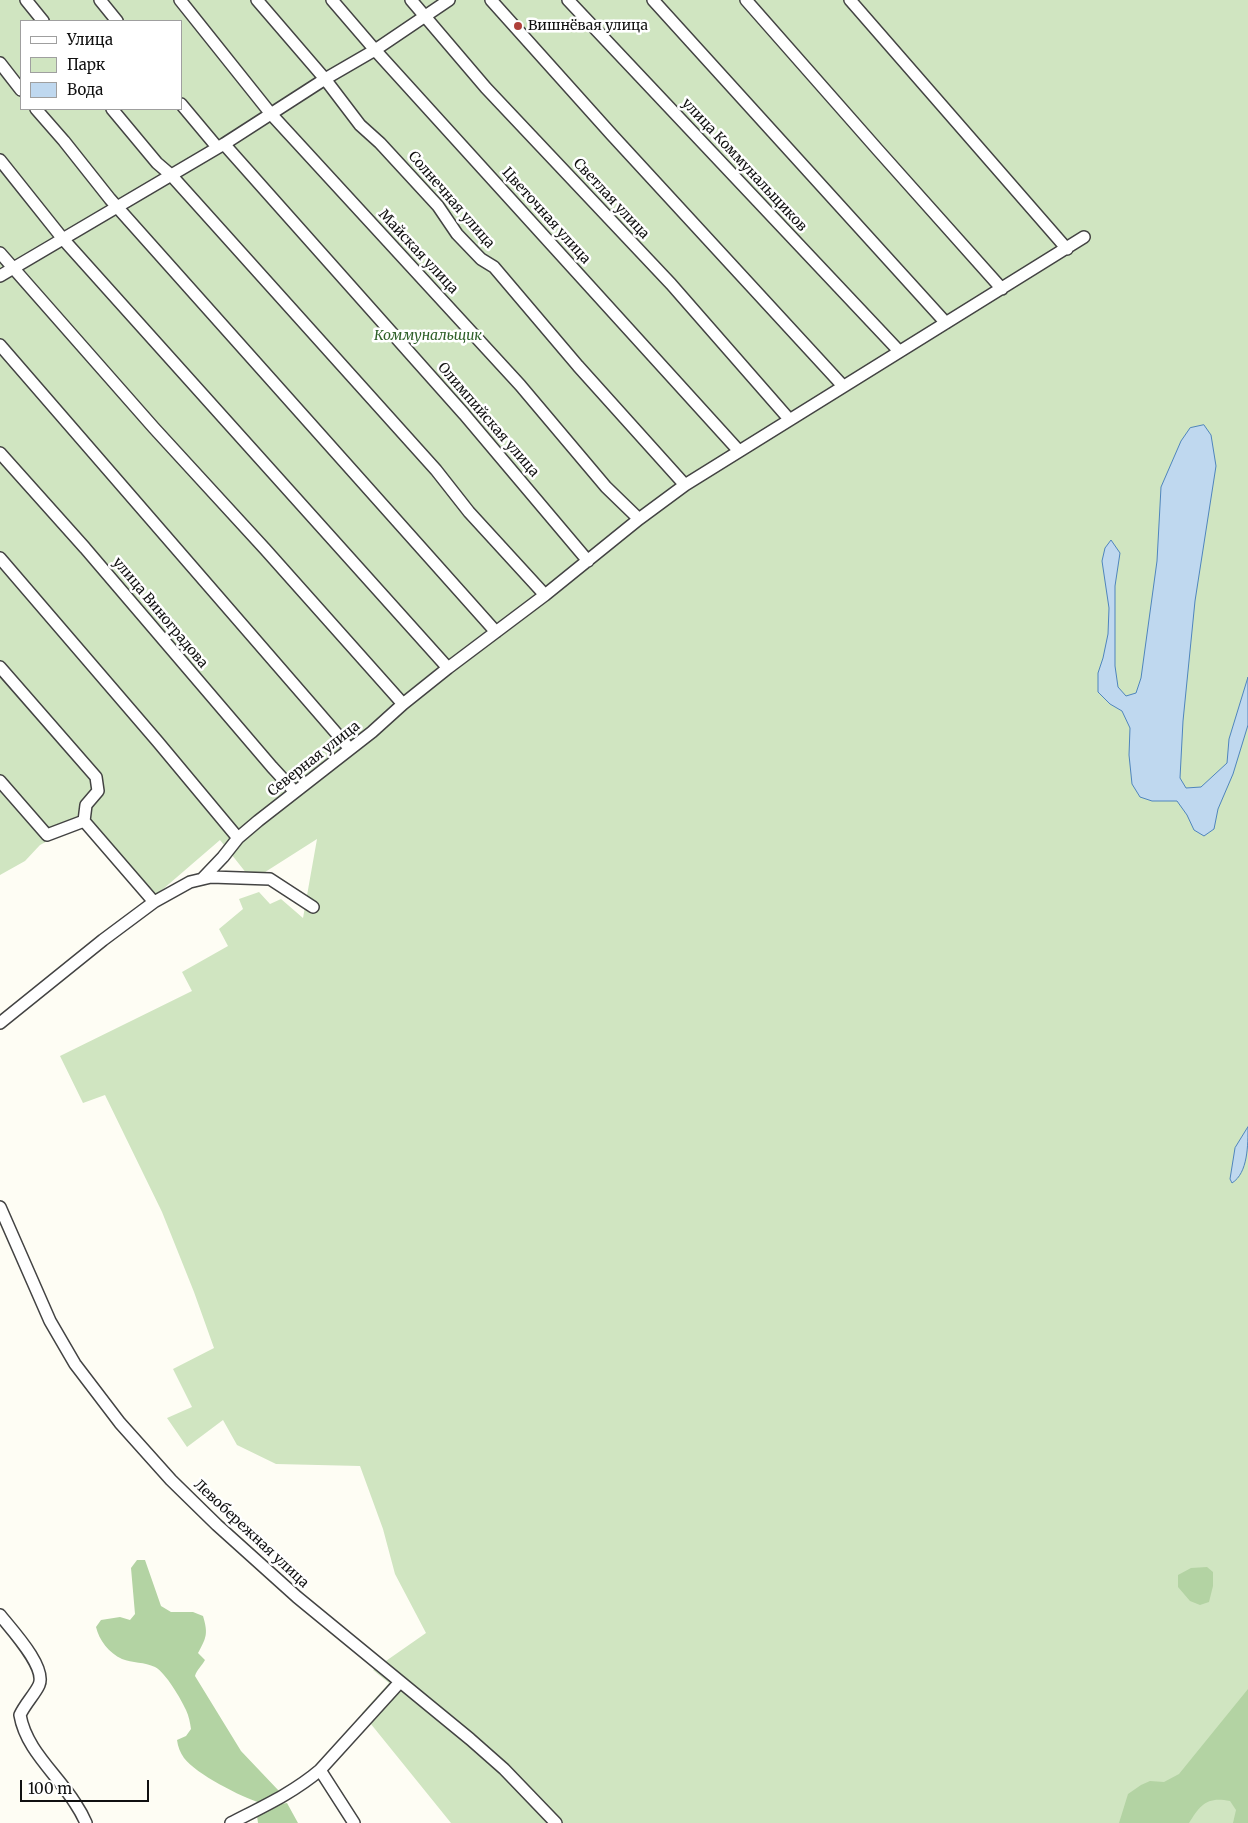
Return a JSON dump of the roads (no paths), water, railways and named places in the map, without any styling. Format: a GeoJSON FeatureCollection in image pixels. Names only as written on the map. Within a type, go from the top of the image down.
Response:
{"type":"FeatureCollection","features":[{"type":"Feature","properties":{"kind":"street"},"geometry":{"type":"LineString","coordinates":[[26,0],[41,20]]}},
{"type":"Feature","properties":{"kind":"street"},"geometry":{"type":"LineString","coordinates":[[100,0],[116,20]]}},
{"type":"Feature","properties":{"kind":"street","name":"Майская улица"},"geometry":{"type":"LineString","coordinates":[[180,0],[271,114],[520,385],[606,487],[638,519]]}},
{"type":"Feature","properties":{"kind":"street","name":"Солнечная улица"},"geometry":{"type":"LineString","coordinates":[[257,0],[325,79],[360,125],[380,143],[438,206],[457,234],[481,260],[494,267],[578,366],[685,485]]}},
{"type":"Feature","properties":{"kind":"street","name":"Цветочная улица"},"geometry":{"type":"LineString","coordinates":[[332,0],[374,50],[738,451]]}},
{"type":"Feature","properties":{"kind":"street","name":"Светлая улица"},"geometry":{"type":"LineString","coordinates":[[411,0],[486,88],[671,284],[789,419]]}},
{"type":"Feature","properties":{"kind":"street"},"geometry":{"type":"LineString","coordinates":[[0,276],[271,114],[374,50],[449,0]]}},
{"type":"Feature","properties":{"kind":"street"},"geometry":{"type":"LineString","coordinates":[[492,0],[612,135],[843,386]]}},
{"type":"Feature","properties":{"kind":"street","name":"улица Коммунальщиков"},"geometry":{"type":"LineString","coordinates":[[568,0],[899,351]]}},
{"type":"Feature","properties":{"kind":"street"},"geometry":{"type":"LineString","coordinates":[[653,0],[946,323]]}},
{"type":"Feature","properties":{"kind":"street"},"geometry":{"type":"LineString","coordinates":[[746,0],[1002,289]]}},
{"type":"Feature","properties":{"kind":"street"},"geometry":{"type":"LineString","coordinates":[[850,0],[1067,248]]}},
{"type":"Feature","properties":{"kind":"street"},"geometry":{"type":"LineString","coordinates":[[0,63],[20,89]]}},
{"type":"Feature","properties":{"kind":"street","name":"Олимпийская улица"},"geometry":{"type":"LineString","coordinates":[[182,105],[464,414],[588,561]]}},
{"type":"Feature","properties":{"kind":"street"},"geometry":{"type":"LineString","coordinates":[[37,110],[110,199],[496,632]]}},
{"type":"Feature","properties":{"kind":"street"},"geometry":{"type":"LineString","coordinates":[[113,110],[157,163],[171,175],[436,470],[470,512],[545,595]]}},
{"type":"Feature","properties":{"kind":"street"},"geometry":{"type":"LineString","coordinates":[[0,160],[63,239],[448,668]]}},
{"type":"Feature","properties":{"kind":"street","name":"Северная улица"},"geometry":{"type":"LineString","coordinates":[[203,878],[238,838],[372,732],[448,668],[545,595],[638,519],[685,485],[738,451],[1084,237]]}},
{"type":"Feature","properties":{"kind":"street"},"geometry":{"type":"LineString","coordinates":[[0,253],[403,704]]}},
{"type":"Feature","properties":{"kind":"street"},"geometry":{"type":"LineString","coordinates":[[0,344],[350,749]]}},
{"type":"Feature","properties":{"kind":"street","name":"улица Виноградова"},"geometry":{"type":"LineString","coordinates":[[0,454],[85,548],[265,760],[295,792]]}},
{"type":"Feature","properties":{"kind":"street"},"geometry":{"type":"LineString","coordinates":[[0,558],[238,838]]}},
{"type":"Feature","properties":{"kind":"street"},"geometry":{"type":"LineString","coordinates":[[0,667],[96,777],[98,791],[86,805],[84,820],[154,902]]}},
{"type":"Feature","properties":{"kind":"street"},"geometry":{"type":"LineString","coordinates":[[0,781],[47,835],[84,820]]}},
{"type":"Feature","properties":{"kind":"street"},"geometry":{"type":"LineString","coordinates":[[0,1023],[103,940],[154,902],[190,882],[203,878],[270,879],[313,907]]}},
{"type":"Feature","properties":{"kind":"street","name":"Левобережная улица"},"geometry":{"type":"LineString","coordinates":[[0,1207],[50,1321],[75,1364],[120,1423],[170,1480],[296,1597],[504,1769],[556,1823]]}},
{"type":"Feature","properties":{"kind":"street"},"geometry":{"type":"LineString","coordinates":[[0,1615],[26,1648],[39,1672],[39,1684],[20,1715],[25,1732],[45,1764],[75,1802],[86,1823]]}},
{"type":"Feature","properties":{"kind":"street"},"geometry":{"type":"LineString","coordinates":[[231,1823],[286,1795],[320,1770],[400,1682]]}},
{"type":"Feature","properties":{"kind":"street"},"geometry":{"type":"LineString","coordinates":[[320,1770],[354,1823]]}},
{"type":"Feature","properties":{"kind":"water"},"geometry":{"type":"Polygon","coordinates":[[[1204,425],[1211,435],[1216,466],[1195,601],[1183,721],[1180,778],[1186,788],[1201,787],[1227,763],[1229,739],[1248,677],[1248,725],[1233,774],[1218,809],[1214,829],[1204,836],[1194,830],[1187,815],[1177,801],[1152,801],[1140,797],[1132,784],[1129,755],[1130,728],[1122,711],[1110,704],[1098,692],[1098,673],[1108,634],[1109,608],[1102,561],[1105,548],[1111,540],[1120,553],[1115,586],[1115,666],[1118,687],[1126,696],[1136,693],[1141,678],[1157,561],[1161,487],[1181,441],[1190,428],[1204,425]]]}},
{"type":"Feature","properties":{"kind":"water"},"geometry":{"type":"Polygon","coordinates":[[[1248,1127],[1244,1166],[1241,1173],[1232,1183],[1230,1179],[1235,1148],[1248,1127]]]}},
{"type":"Feature","properties":{"kind":"place","name":"Вишнёвая улица"},"geometry":{"type":"Point","coordinates":[518,26]}},
{"type":"Feature","properties":{"kind":"park label","name":"Коммунальщик"},"geometry":{"type":"Point","coordinates":[428,336]}}]}
